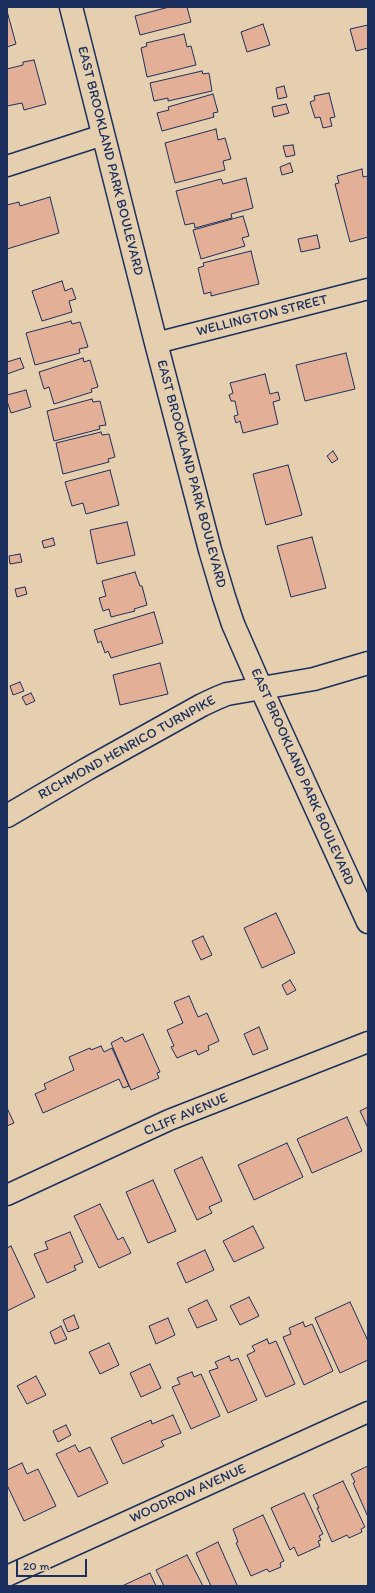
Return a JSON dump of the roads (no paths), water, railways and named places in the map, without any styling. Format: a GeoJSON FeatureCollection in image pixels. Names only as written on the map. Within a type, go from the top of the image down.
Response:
{"type":"FeatureCollection","features":[{"type":"Feature","properties":{"kind":"main road","name":"EAST BROOKLAND PARK BOULEVARD"},"geometry":{"type":"LineString","coordinates":[[71,7],[156,344],[210,550],[224,597],[233,624],[261,688],[362,894],[368,922]]}},
{"type":"Feature","properties":{"kind":"main road","name":"RICHMOND HENRICO TURNPIKE"},"geometry":{"type":"LineString","coordinates":[[7,816],[202,705],[227,694],[314,679],[368,663]]}},
{"type":"Feature","properties":{"kind":"street"},"geometry":{"type":"LineString","coordinates":[[7,166],[103,135]]}},
{"type":"Feature","properties":{"kind":"street","name":"WELLINGTON STREET"},"geometry":{"type":"LineString","coordinates":[[156,344],[368,289]]}},
{"type":"Feature","properties":{"kind":"street","name":"CLIFF AVENUE"},"geometry":{"type":"LineString","coordinates":[[7,1195],[170,1120],[368,1042]]}},
{"type":"Feature","properties":{"kind":"street","name":"WOODROW AVENUE"},"geometry":{"type":"LineString","coordinates":[[7,1576],[368,1412]]}}]}
